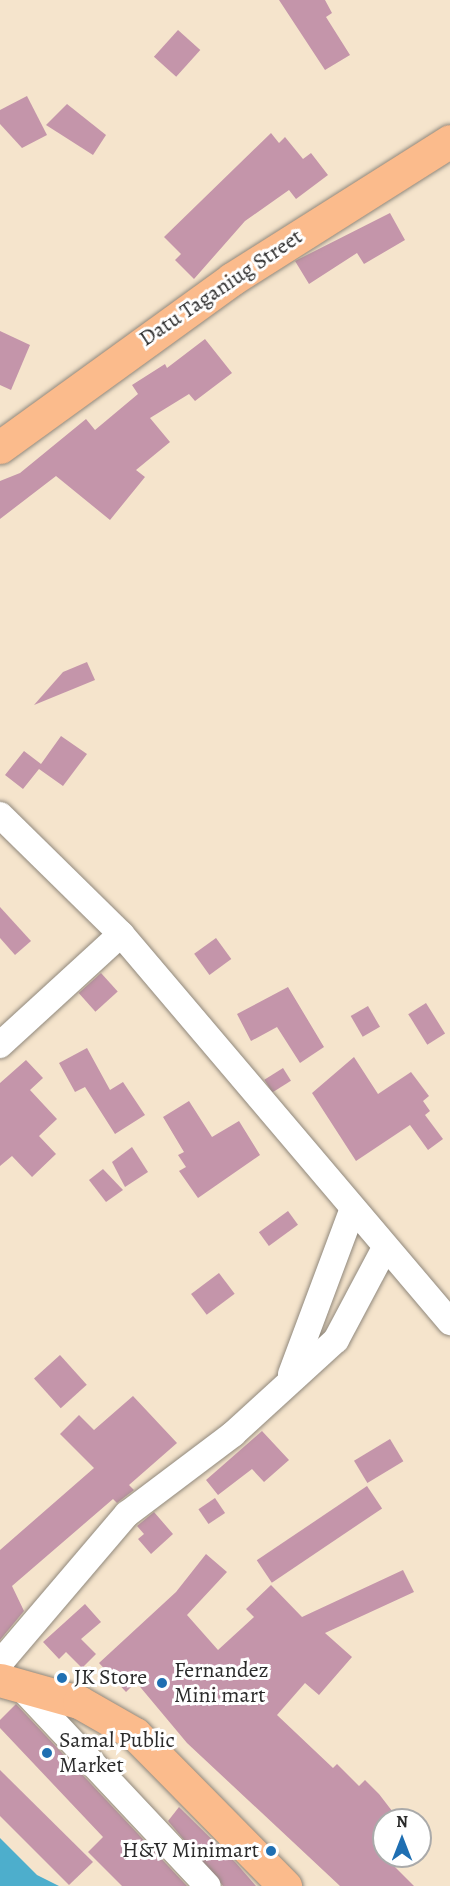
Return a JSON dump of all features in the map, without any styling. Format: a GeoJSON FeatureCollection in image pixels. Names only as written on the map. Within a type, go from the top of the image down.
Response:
{"type":"FeatureCollection","features":[{"type":"Feature","properties":{"kind":"main road","name":"Datu Taganiug Street"},"geometry":{"type":"LineString","coordinates":[[0,447],[232,279],[450,141]]}},
{"type":"Feature","properties":{"kind":"main road"},"geometry":{"type":"LineString","coordinates":[[6,1675],[79,1702],[135,1734],[285,1886]]}},
{"type":"Feature","properties":{"kind":"street"},"geometry":{"type":"LineString","coordinates":[[0,815],[121,934],[352,1211],[450,1322]]}},
{"type":"Feature","properties":{"kind":"street"},"geometry":{"type":"LineString","coordinates":[[0,1045],[121,934]]}},
{"type":"Feature","properties":{"kind":"street"},"geometry":{"type":"LineString","coordinates":[[290,1377],[309,1339],[352,1211]]}},
{"type":"Feature","properties":{"kind":"street"},"geometry":{"type":"LineString","coordinates":[[208,1886],[6,1675],[127,1514],[233,1434],[290,1377],[336,1340],[385,1248]]}},
{"type":"Feature","properties":{"kind":"water"},"geometry":{"type":"Polygon","coordinates":[[[0,1838],[37,1875],[59,1886],[0,1886],[0,1838]]]}},
{"type":"Feature","properties":{"kind":"building"},"geometry":{"type":"Polygon","coordinates":[[[279,0],[325,0],[332,13],[326,17],[350,55],[325,70],[279,0]]]}},
{"type":"Feature","properties":{"kind":"building"},"geometry":{"type":"Polygon","coordinates":[[[178,30],[200,50],[176,77],[154,57],[178,30]]]}},
{"type":"Feature","properties":{"kind":"building"},"geometry":{"type":"Polygon","coordinates":[[[27,96],[47,135],[22,148],[0,124],[0,110],[27,96]]]}},
{"type":"Feature","properties":{"kind":"building"},"geometry":{"type":"Polygon","coordinates":[[[67,104],[106,135],[93,155],[46,125],[67,104]]]}},
{"type":"Feature","properties":{"kind":"building"},"geometry":{"type":"Polygon","coordinates":[[[271,133],[279,143],[285,137],[303,159],[311,153],[328,175],[296,199],[289,190],[245,221],[194,279],[175,260],[181,254],[164,237],[271,133]]]}},
{"type":"Feature","properties":{"kind":"building"},"geometry":{"type":"Polygon","coordinates":[[[390,213],[405,240],[364,264],[357,253],[309,284],[295,261],[390,213]]]}},
{"type":"Feature","properties":{"kind":"building"},"geometry":{"type":"Polygon","coordinates":[[[0,331],[30,345],[11,390],[0,385],[0,331]]]}},
{"type":"Feature","properties":{"kind":"building"},"geometry":{"type":"Polygon","coordinates":[[[205,339],[232,373],[195,401],[189,394],[150,418],[170,442],[136,470],[145,477],[110,520],[56,476],[0,519],[0,481],[20,473],[86,419],[95,430],[138,394],[132,385],[165,364],[167,368],[205,339]]]}},
{"type":"Feature","properties":{"kind":"building"},"geometry":{"type":"Polygon","coordinates":[[[87,662],[95,680],[34,705],[63,672],[87,662]]]}},
{"type":"Feature","properties":{"kind":"building"},"geometry":{"type":"Polygon","coordinates":[[[61,736],[87,754],[63,786],[39,769],[23,789],[5,775],[24,751],[41,764],[61,736]]]}},
{"type":"Feature","properties":{"kind":"building"},"geometry":{"type":"Polygon","coordinates":[[[0,907],[31,941],[15,955],[0,938],[0,907]]]}},
{"type":"Feature","properties":{"kind":"building"},"geometry":{"type":"Polygon","coordinates":[[[216,938],[231,959],[209,975],[194,954],[216,938]]]}},
{"type":"Feature","properties":{"kind":"building"},"geometry":{"type":"Polygon","coordinates":[[[101,973],[118,992],[95,1012],[79,993],[101,973]]]}},
{"type":"Feature","properties":{"kind":"building"},"geometry":{"type":"Polygon","coordinates":[[[288,987],[324,1047],[300,1063],[277,1027],[251,1041],[237,1014],[288,987]]]}},
{"type":"Feature","properties":{"kind":"building"},"geometry":{"type":"Polygon","coordinates":[[[426,1003],[445,1034],[427,1045],[408,1014],[426,1003]]]}},
{"type":"Feature","properties":{"kind":"building"},"geometry":{"type":"Polygon","coordinates":[[[368,1006],[380,1027],[363,1037],[351,1016],[368,1006]]]}},
{"type":"Feature","properties":{"kind":"building"},"geometry":{"type":"Polygon","coordinates":[[[87,1048],[110,1090],[123,1082],[145,1115],[115,1134],[85,1087],[75,1092],[59,1063],[87,1048]]]}},
{"type":"Feature","properties":{"kind":"building"},"geometry":{"type":"Polygon","coordinates":[[[354,1057],[378,1094],[411,1072],[429,1096],[423,1101],[430,1111],[425,1115],[443,1139],[428,1150],[410,1125],[356,1161],[312,1093],[354,1057]]]}},
{"type":"Feature","properties":{"kind":"building"},"geometry":{"type":"Polygon","coordinates":[[[26,1060],[43,1078],[30,1090],[57,1119],[39,1136],[56,1154],[32,1177],[12,1156],[0,1166],[0,1083],[26,1060]]]}},
{"type":"Feature","properties":{"kind":"building"},"geometry":{"type":"Polygon","coordinates":[[[283,1068],[291,1081],[272,1092],[264,1080],[283,1068]]]}},
{"type":"Feature","properties":{"kind":"building"},"geometry":{"type":"Polygon","coordinates":[[[189,1101],[212,1137],[239,1121],[260,1155],[198,1198],[179,1171],[186,1167],[178,1155],[184,1152],[163,1117],[189,1101]]]}},
{"type":"Feature","properties":{"kind":"building"},"geometry":{"type":"Polygon","coordinates":[[[132,1147],[148,1172],[125,1187],[112,1162],[132,1147]]]}},
{"type":"Feature","properties":{"kind":"building"},"geometry":{"type":"Polygon","coordinates":[[[103,1169],[123,1190],[106,1202],[89,1180],[103,1169]]]}},
{"type":"Feature","properties":{"kind":"building"},"geometry":{"type":"Polygon","coordinates":[[[288,1211],[298,1225],[269,1246],[259,1232],[288,1211]]]}},
{"type":"Feature","properties":{"kind":"building"},"geometry":{"type":"Polygon","coordinates":[[[219,1273],[235,1294],[207,1315],[191,1294],[219,1273]]]}},
{"type":"Feature","properties":{"kind":"building"},"geometry":{"type":"Polygon","coordinates":[[[60,1355],[87,1385],[61,1408],[34,1378],[60,1355]]]}},
{"type":"Feature","properties":{"kind":"building"},"geometry":{"type":"Polygon","coordinates":[[[133,1396],[177,1443],[129,1485],[134,1490],[117,1503],[113,1499],[12,1586],[24,1611],[0,1640],[0,1550],[94,1468],[60,1434],[79,1415],[94,1430],[133,1396]]]}},
{"type":"Feature","properties":{"kind":"building"},"geometry":{"type":"Polygon","coordinates":[[[262,1431],[289,1460],[264,1482],[252,1469],[218,1495],[206,1480],[262,1431]]]}},
{"type":"Feature","properties":{"kind":"building"},"geometry":{"type":"Polygon","coordinates":[[[390,1439],[403,1461],[367,1483],[354,1461],[390,1439]]]}},
{"type":"Feature","properties":{"kind":"building"},"geometry":{"type":"Polygon","coordinates":[[[367,1486],[382,1508],[272,1583],[257,1560],[367,1486]]]}},
{"type":"Feature","properties":{"kind":"building"},"geometry":{"type":"Polygon","coordinates":[[[215,1498],[225,1513],[208,1524],[198,1509],[215,1498]]]}},
{"type":"Feature","properties":{"kind":"building"},"geometry":{"type":"Polygon","coordinates":[[[154,1512],[173,1534],[151,1554],[138,1539],[144,1534],[137,1526],[154,1512]]]}},
{"type":"Feature","properties":{"kind":"building"},"geometry":{"type":"Polygon","coordinates":[[[206,1554],[227,1572],[187,1615],[218,1650],[254,1617],[246,1609],[271,1585],[302,1617],[403,1570],[414,1592],[325,1633],[352,1657],[319,1695],[305,1683],[277,1715],[333,1768],[337,1764],[359,1786],[365,1780],[379,1794],[390,1808],[372,1808],[372,1868],[396,1868],[414,1886],[340,1886],[187,1743],[136,1682],[126,1692],[99,1663],[176,1592],[206,1554]]]}},
{"type":"Feature","properties":{"kind":"building"},"geometry":{"type":"Polygon","coordinates":[[[85,1604],[101,1622],[81,1639],[96,1654],[82,1668],[66,1652],[59,1659],[43,1642],[85,1604]]]}},
{"type":"Feature","properties":{"kind":"building"},"geometry":{"type":"Polygon","coordinates":[[[16,1704],[187,1886],[122,1886],[88,1852],[103,1837],[0,1728],[0,1720],[16,1704]]]}},
{"type":"Feature","properties":{"kind":"building"},"geometry":{"type":"Polygon","coordinates":[[[0,1770],[93,1862],[69,1885],[0,1816],[0,1770]]]}},
{"type":"Feature","properties":{"kind":"building"},"geometry":{"type":"Polygon","coordinates":[[[179,1807],[256,1886],[223,1886],[168,1821],[179,1807]]]}},
{"type":"Feature","properties":{"kind":"place","name":"JK Store"},"geometry":{"type":"Point","coordinates":[62,1678]}},
{"type":"Feature","properties":{"kind":"place","name":"Fernandez Mini mart"},"geometry":{"type":"Point","coordinates":[162,1683]}},
{"type":"Feature","properties":{"kind":"place","name":"Samal Public Market"},"geometry":{"type":"Point","coordinates":[47,1753]}},
{"type":"Feature","properties":{"kind":"place","name":"H&V Minimart"},"geometry":{"type":"Point","coordinates":[271,1851]}}]}
